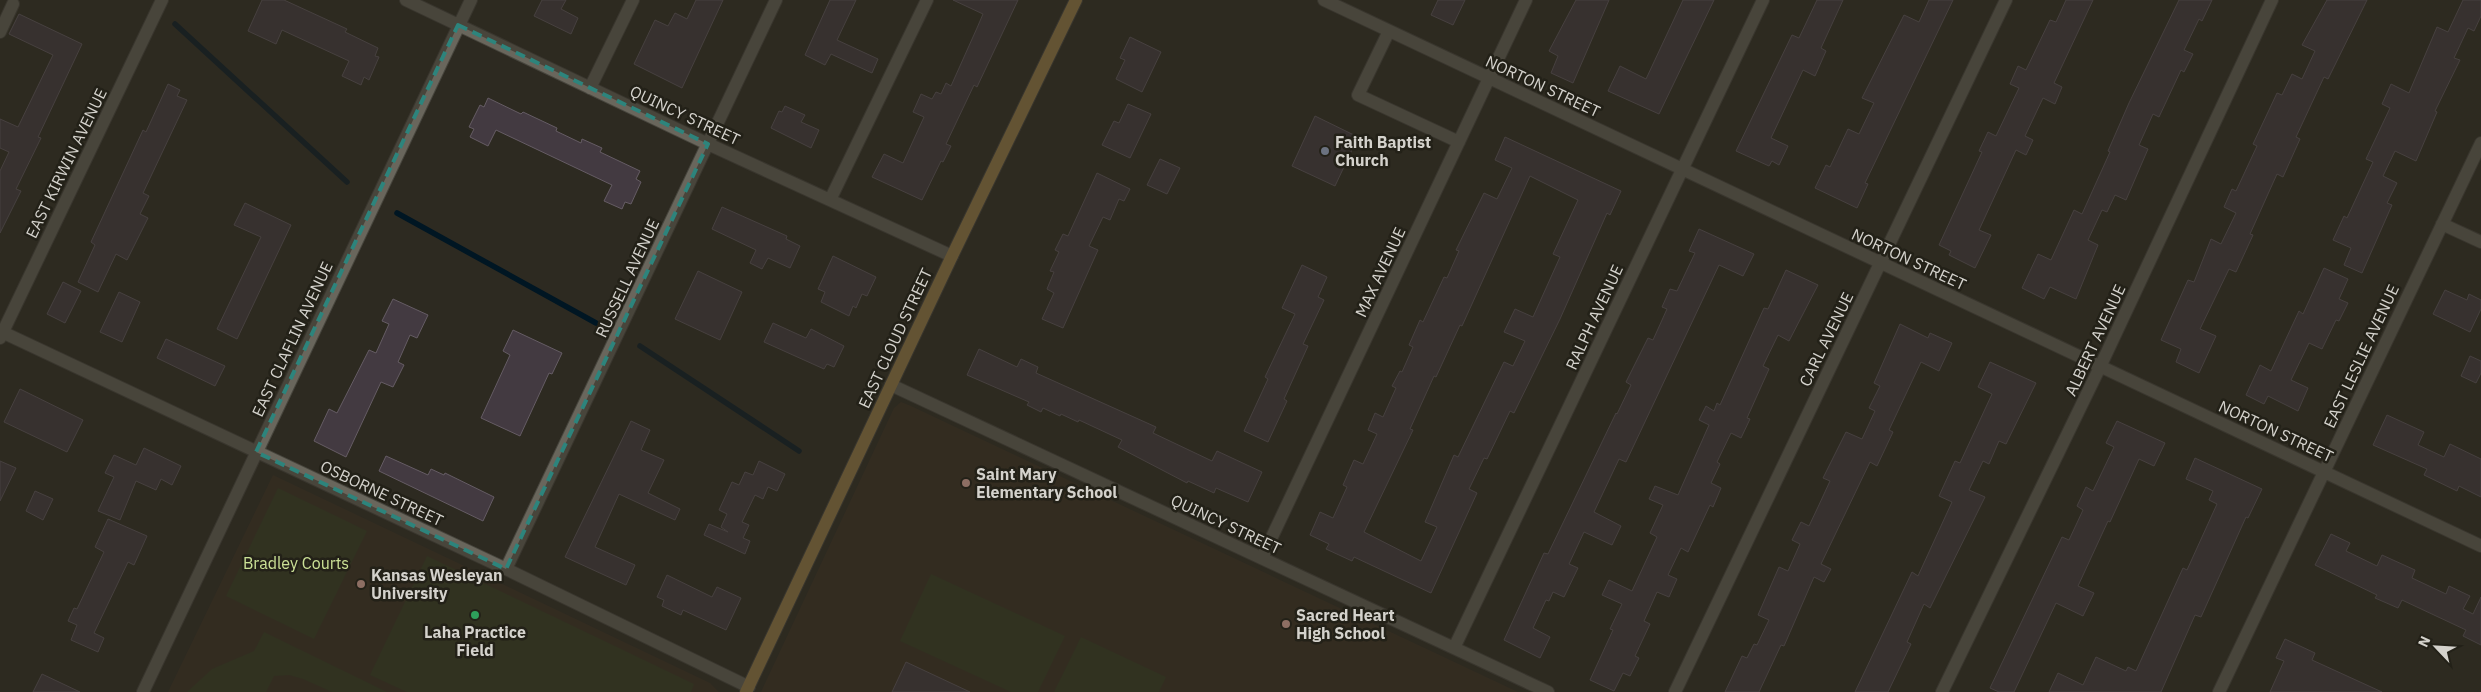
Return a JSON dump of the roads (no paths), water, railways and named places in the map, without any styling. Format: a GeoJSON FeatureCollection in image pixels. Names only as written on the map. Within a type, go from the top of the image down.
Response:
{"type":"FeatureCollection","features":[{"type":"Feature","properties":{"kind":"main road","name":"EAST CLOUD STREET"},"geometry":{"type":"LineString","coordinates":[[747,690],[952,256],[1076,0]]}},
{"type":"Feature","properties":{"kind":"street","name":"EAST KIRWIN AVENUE"},"geometry":{"type":"LineString","coordinates":[[1,334],[162,0]]}},
{"type":"Feature","properties":{"kind":"street","name":"QUINCY STREET"},"geometry":{"type":"LineString","coordinates":[[406,0],[708,144],[952,256]]}},
{"type":"Feature","properties":{"kind":"street","name":"EAST CLAFLIN AVENUE"},"geometry":{"type":"LineString","coordinates":[[143,692],[471,0]]}},
{"type":"Feature","properties":{"kind":"street"},"geometry":{"type":"LineString","coordinates":[[590,88],[633,0]]}},
{"type":"Feature","properties":{"kind":"street","name":"RUSSELL AVENUE"},"geometry":{"type":"LineString","coordinates":[[506,569],[776,0]]}},
{"type":"Feature","properties":{"kind":"street"},"geometry":{"type":"LineString","coordinates":[[830,200],[926,0]]}},
{"type":"Feature","properties":{"kind":"street","name":"NORTON STREET"},"geometry":{"type":"LineString","coordinates":[[1324,0],[2481,546]]}},
{"type":"Feature","properties":{"kind":"street","name":"MAX AVENUE"},"geometry":{"type":"LineString","coordinates":[[1262,558],[1526,0]]}},
{"type":"Feature","properties":{"kind":"street","name":"RALPH AVENUE"},"geometry":{"type":"LineString","coordinates":[[1454,648],[1763,0]]}},
{"type":"Feature","properties":{"kind":"street","name":"CARL AVENUE"},"geometry":{"type":"LineString","coordinates":[[1675,692],[2006,0]]}},
{"type":"Feature","properties":{"kind":"street","name":"ALBERT AVENUE"},"geometry":{"type":"LineString","coordinates":[[1942,692],[2100,367],[2272,0]]}},
{"type":"Feature","properties":{"kind":"street"},"geometry":{"type":"LineString","coordinates":[[0,32],[14,4]]}},
{"type":"Feature","properties":{"kind":"street"},"geometry":{"type":"LineString","coordinates":[[1389,31],[1358,95],[1459,142]]}},
{"type":"Feature","properties":{"kind":"street","name":"EAST LESLIE AVENUE"},"geometry":{"type":"LineString","coordinates":[[2219,692],[2481,143]]}},
{"type":"Feature","properties":{"kind":"street"},"geometry":{"type":"LineString","coordinates":[[2442,224],[2481,242]]}},
{"type":"Feature","properties":{"kind":"street","name":"OSBORNE STREET"},"geometry":{"type":"LineString","coordinates":[[1,334],[506,569],[747,690]]}},
{"type":"Feature","properties":{"kind":"street","name":"QUINCY STREET"},"geometry":{"type":"LineString","coordinates":[[891,385],[1548,692]]}},
{"type":"Feature","properties":{"kind":"waterway"},"geometry":{"type":"LineString","coordinates":[[175,24],[347,182]]}},
{"type":"Feature","properties":{"kind":"waterway"},"geometry":{"type":"LineString","coordinates":[[397,213],[596,323]]}},
{"type":"Feature","properties":{"kind":"waterway"},"geometry":{"type":"LineString","coordinates":[[640,346],[799,451]]}},
{"type":"Feature","properties":{"kind":"place","name":"Faith Baptist Church"},"geometry":{"type":"Point","coordinates":[1325,151]}},
{"type":"Feature","properties":{"kind":"place","name":"Saint Mary Elementary School"},"geometry":{"type":"Point","coordinates":[966,483]}},
{"type":"Feature","properties":{"kind":"place","name":"Kansas Wesleyan University"},"geometry":{"type":"Point","coordinates":[361,584]}},
{"type":"Feature","properties":{"kind":"place","name":"Laha Practice Field"},"geometry":{"type":"Point","coordinates":[475,615]}},
{"type":"Feature","properties":{"kind":"place","name":"Sacred Heart High School"},"geometry":{"type":"Point","coordinates":[1286,624]}},
{"type":"Feature","properties":{"kind":"park label","name":"Bradley Courts"},"geometry":{"type":"Point","coordinates":[296,563]}}]}
